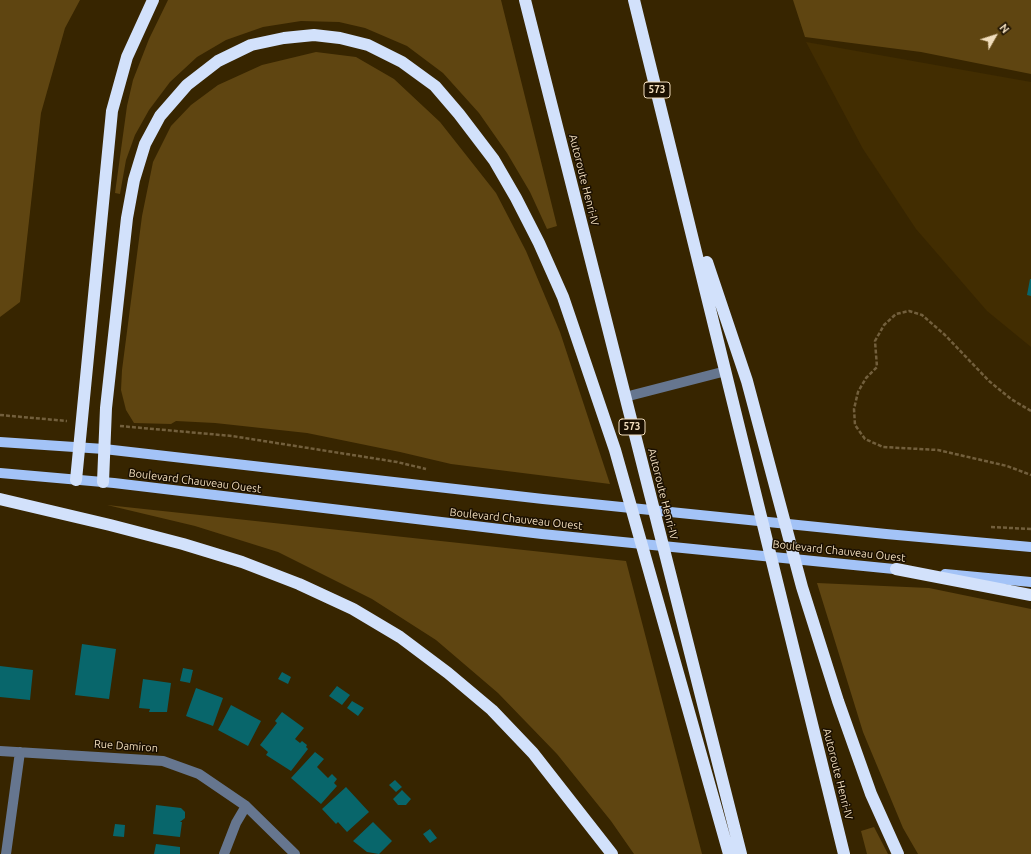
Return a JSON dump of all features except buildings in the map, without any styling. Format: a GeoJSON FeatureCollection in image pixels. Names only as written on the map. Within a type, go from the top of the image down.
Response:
{"type":"FeatureCollection","features":[{"type":"Feature","properties":{"kind":"highway"},"geometry":{"type":"LineString","coordinates":[[76,480],[112,111],[127,57],[153,0]]}},
{"type":"Feature","properties":{"kind":"highway","name":"Autoroute Henri-IV"},"geometry":{"type":"LineString","coordinates":[[526,0],[624,397],[741,854]]}},
{"type":"Feature","properties":{"kind":"highway","name":"Autoroute Henri-IV"},"geometry":{"type":"LineString","coordinates":[[634,0],[680,181],[844,854]]}},
{"type":"Feature","properties":{"kind":"highway"},"geometry":{"type":"LineString","coordinates":[[103,482],[106,408],[127,218],[134,180],[144,144],[160,116],[187,85],[218,61],[251,45],[284,38],[314,36],[340,38],[368,45],[402,62],[435,86],[459,114],[494,160],[526,217],[563,297],[615,450],[729,854]]}},
{"type":"Feature","properties":{"kind":"highway"},"geometry":{"type":"LineString","coordinates":[[680,181],[747,381],[802,587],[838,701],[872,794],[898,854]]}},
{"type":"Feature","properties":{"kind":"highway"},"geometry":{"type":"LineString","coordinates":[[0,499],[110,525],[234,560],[299,584],[353,609],[400,636],[448,673],[492,710],[533,753],[612,854]]}},
{"type":"Feature","properties":{"kind":"highway"},"geometry":{"type":"LineString","coordinates":[[896,569],[1031,594]]}},
{"type":"Feature","properties":{"kind":"main road","name":"Boulevard Chauveau Ouest"},"geometry":{"type":"LineString","coordinates":[[0,442],[104,449],[543,499],[886,534],[1031,547]]}},
{"type":"Feature","properties":{"kind":"main road","name":"Boulevard Chauveau Ouest"},"geometry":{"type":"LineString","coordinates":[[0,473],[103,482],[542,534],[1031,582]]}},
{"type":"Feature","properties":{"kind":"street"},"geometry":{"type":"LineString","coordinates":[[624,397],[726,371]]}},
{"type":"Feature","properties":{"kind":"street","name":"Rue Damiron"},"geometry":{"type":"LineString","coordinates":[[0,751],[163,761],[200,774],[246,806],[294,854]]}},
{"type":"Feature","properties":{"kind":"street"},"geometry":{"type":"LineString","coordinates":[[6,854],[20,752]]}},
{"type":"Feature","properties":{"kind":"street"},"geometry":{"type":"LineString","coordinates":[[224,854],[236,823],[246,806]]}},
{"type":"Feature","properties":{"kind":"path"},"geometry":{"type":"LineString","coordinates":[[1031,411],[1011,399],[989,381],[945,335],[922,316],[909,311],[896,314],[884,325],[875,341],[877,367],[866,378],[858,392],[854,409],[855,425],[858,430],[866,439],[883,447],[938,450],[1007,466],[1031,475]]}},
{"type":"Feature","properties":{"kind":"path"},"geometry":{"type":"LineString","coordinates":[[0,415],[51,420]]}},
{"type":"Feature","properties":{"kind":"path"},"geometry":{"type":"LineString","coordinates":[[138,428],[232,436],[397,462],[428,470]]}},
{"type":"Feature","properties":{"kind":"shaded area"},"geometry":{"type":"Polygon","coordinates":[[[0,0],[80,0],[65,28],[41,113],[20,302],[0,317],[0,0]]]}},
{"type":"Feature","properties":{"kind":"shaded area"},"geometry":{"type":"Polygon","coordinates":[[[168,0],[501,0],[557,226],[547,229],[530,192],[507,153],[479,113],[443,73],[407,46],[365,28],[339,22],[301,21],[263,27],[226,40],[197,57],[170,82],[149,110],[135,135],[126,160],[120,194],[115,193],[127,106],[133,80],[149,39],[168,0]]]}},
{"type":"Feature","properties":{"kind":"shaded area"},"geometry":{"type":"Polygon","coordinates":[[[793,0],[1031,0],[1031,74],[921,52],[805,37],[793,0]]]}},
{"type":"Feature","properties":{"kind":"shaded area"},"geometry":{"type":"Polygon","coordinates":[[[806,42],[1031,82],[1031,347],[987,311],[916,229],[863,149],[806,42]]]}},
{"type":"Feature","properties":{"kind":"shaded area"},"geometry":{"type":"Polygon","coordinates":[[[316,52],[356,57],[394,79],[440,122],[496,193],[526,251],[560,332],[610,484],[451,464],[307,433],[215,423],[176,421],[171,424],[134,423],[126,410],[121,390],[122,370],[142,216],[153,162],[171,126],[191,105],[218,85],[262,65],[316,52]]]}},
{"type":"Feature","properties":{"kind":"shaded area"},"geometry":{"type":"Polygon","coordinates":[[[107,505],[626,561],[702,854],[634,854],[611,821],[557,754],[498,693],[436,640],[372,599],[278,552],[195,526],[107,505]]]}},
{"type":"Feature","properties":{"kind":"shaded area"},"geometry":{"type":"Polygon","coordinates":[[[817,583],[929,588],[1031,609],[1031,854],[918,854],[903,828],[863,732],[817,583]]]}},
{"type":"Feature","properties":{"kind":"shaded area"},"geometry":{"type":"Polygon","coordinates":[[[874,827],[888,854],[867,854],[861,831],[874,827]]]}}]}
